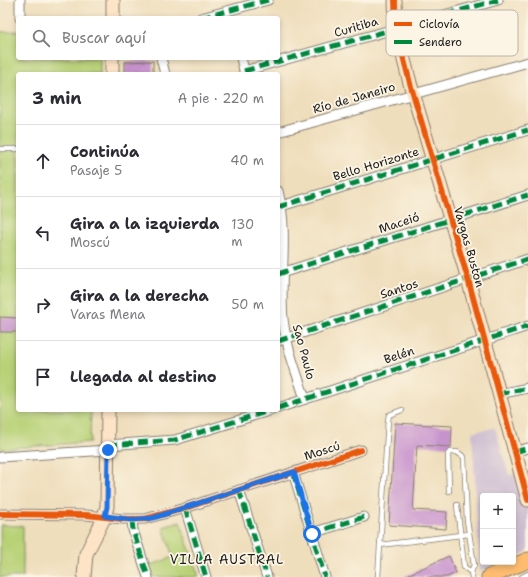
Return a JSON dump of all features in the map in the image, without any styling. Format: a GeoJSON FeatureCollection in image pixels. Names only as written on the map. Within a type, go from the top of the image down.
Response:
{"type":"FeatureCollection","features":[{"type":"Feature","properties":{"kind":"main road"},"geometry":{"type":"LineString","coordinates":[[489,577],[528,560]]}},
{"type":"Feature","properties":{"kind":"street"},"geometry":{"type":"LineString","coordinates":[[20,0],[20,16]]}},
{"type":"Feature","properties":{"kind":"street"},"geometry":{"type":"LineString","coordinates":[[113,0],[113,16]]}},
{"type":"Feature","properties":{"kind":"street"},"geometry":{"type":"LineString","coordinates":[[215,16],[229,14],[268,0]]}},
{"type":"Feature","properties":{"kind":"street","name":"Vargas Buston"},"geometry":{"type":"LineString","coordinates":[[395,0],[395,10]]}},
{"type":"Feature","properties":{"kind":"street","name":"Curitiba"},"geometry":{"type":"LineString","coordinates":[[462,10],[498,0]]}},
{"type":"Feature","properties":{"kind":"street","name":"Curitiba"},"geometry":{"type":"LineString","coordinates":[[248,72],[386,31]]}},
{"type":"Feature","properties":{"kind":"street","name":"Vargas Buston"},"geometry":{"type":"LineString","coordinates":[[403,56],[413,94],[468,279],[528,500]]}},
{"type":"Feature","properties":{"kind":"street"},"geometry":{"type":"LineString","coordinates":[[112,60],[112,72]]}},
{"type":"Feature","properties":{"kind":"street"},"geometry":{"type":"LineString","coordinates":[[162,60],[164,72]]}},
{"type":"Feature","properties":{"kind":"street"},"geometry":{"type":"LineString","coordinates":[[242,60],[245,72]]}},
{"type":"Feature","properties":{"kind":"street","name":"Río de Janeiro"},"geometry":{"type":"LineString","coordinates":[[280,131],[528,62]]}},
{"type":"Feature","properties":{"kind":"street","name":"Bello Horizonte"},"geometry":{"type":"LineString","coordinates":[[280,207],[528,130]]}},
{"type":"Feature","properties":{"kind":"street","name":"Maceió"},"geometry":{"type":"LineString","coordinates":[[280,274],[528,195]]}},
{"type":"Feature","properties":{"kind":"street","name":"Sao Paulo"},"geometry":{"type":"LineString","coordinates":[[280,207],[284,235],[280,274],[283,307],[282,340],[305,399]]}},
{"type":"Feature","properties":{"kind":"street","name":"Santos"},"geometry":{"type":"LineString","coordinates":[[282,340],[528,259]]}},
{"type":"Feature","properties":{"kind":"street","name":"Belén"},"geometry":{"type":"LineString","coordinates":[[280,407],[528,326]]}},
{"type":"Feature","properties":{"kind":"street"},"geometry":{"type":"LineString","coordinates":[[499,394],[528,388]]}},
{"type":"Feature","properties":{"kind":"street"},"geometry":{"type":"LineString","coordinates":[[84,577],[86,554],[105,516],[107,507],[108,412]]}},
{"type":"Feature","properties":{"kind":"street"},"geometry":{"type":"LineString","coordinates":[[0,457],[175,440],[266,412]]}},
{"type":"Feature","properties":{"kind":"street"},"geometry":{"type":"LineString","coordinates":[[514,452],[528,448]]}},
{"type":"Feature","properties":{"kind":"street","name":"Moscú"},"geometry":{"type":"LineString","coordinates":[[0,514],[86,515],[132,520],[153,518],[361,450]]}},
{"type":"Feature","properties":{"kind":"street"},"geometry":{"type":"LineString","coordinates":[[294,472],[325,577]]}},
{"type":"Feature","properties":{"kind":"street"},"geometry":{"type":"LineString","coordinates":[[239,490],[267,577]]}},
{"type":"Feature","properties":{"kind":"street"},"geometry":{"type":"LineString","coordinates":[[185,508],[206,577]]}},
{"type":"Feature","properties":{"kind":"street"},"geometry":{"type":"LineString","coordinates":[[312,534],[364,517]]}},
{"type":"Feature","properties":{"kind":"street"},"geometry":{"type":"LineString","coordinates":[[132,520],[133,530],[148,577]]}},
{"type":"Feature","properties":{"kind":"lane"},"geometry":{"type":"LineString","coordinates":[[0,149],[16,150]]}},
{"type":"Feature","properties":{"kind":"lane"},"geometry":{"type":"LineString","coordinates":[[378,577],[388,420],[389,415],[402,410]]}},
{"type":"Feature","properties":{"kind":"lane"},"geometry":{"type":"LineString","coordinates":[[449,492],[448,454],[450,452],[457,452],[464,456],[469,534],[474,565],[471,572],[472,577]]}},
{"type":"Feature","properties":{"kind":"lane"},"geometry":{"type":"LineString","coordinates":[[457,504],[459,536],[464,567],[471,572]]}},
{"type":"Feature","properties":{"kind":"lane"},"geometry":{"type":"LineString","coordinates":[[380,545],[469,534]]}},
{"type":"Feature","properties":{"kind":"lane"},"geometry":{"type":"LineString","coordinates":[[522,577],[528,574]]}},
{"type":"Feature","properties":{"kind":"shaded area"},"geometry":{"type":"Polygon","coordinates":[[[495,428],[509,475],[528,472],[528,551],[516,557],[516,493],[480,493],[480,565],[496,565],[480,572],[472,432],[495,428]]]}},
{"type":"Feature","properties":{"kind":"green space"},"geometry":{"type":"Polygon","coordinates":[[[16,31],[16,60],[100,60],[100,72],[16,72],[16,412],[91,412],[90,442],[0,449],[0,32],[16,31]]]}},
{"type":"Feature","properties":{"kind":"green space"},"geometry":{"type":"Polygon","coordinates":[[[180,522],[199,577],[152,577],[149,566],[173,557],[163,527],[180,522]]]}},
{"type":"Feature","properties":{"kind":"green space"},"geometry":{"type":"Polygon","coordinates":[[[0,525],[23,526],[23,577],[0,577],[0,525]]]}},
{"type":"Feature","properties":{"kind":"building"},"geometry":{"type":"Polygon","coordinates":[[[153,61],[153,72],[125,72],[125,62],[153,61]]]}},
{"type":"Feature","properties":{"kind":"building"},"geometry":{"type":"Polygon","coordinates":[[[0,317],[16,318],[16,332],[0,332],[0,317]]]}},
{"type":"Feature","properties":{"kind":"building"},"geometry":{"type":"Polygon","coordinates":[[[395,423],[452,426],[451,447],[417,445],[413,510],[447,512],[446,529],[389,525],[395,423]]]}},
{"type":"Feature","properties":{"kind":"building"},"geometry":{"type":"Polygon","coordinates":[[[449,556],[456,573],[447,577],[403,577],[449,556]]]}},
{"type":"Feature","properties":{"kind":"marked path"},"geometry":{"type":"LineString","coordinates":[[208,16],[268,0]]}},
{"type":"Feature","properties":{"kind":"marked path"},"geometry":{"type":"LineString","coordinates":[[462,10],[498,0]]}},
{"type":"Feature","properties":{"kind":"marked path"},"geometry":{"type":"LineString","coordinates":[[244,71],[386,31]]}},
{"type":"Feature","properties":{"kind":"marked path"},"geometry":{"type":"LineString","coordinates":[[280,206],[528,130]]}},
{"type":"Feature","properties":{"kind":"marked path"},"geometry":{"type":"LineString","coordinates":[[280,273],[528,195]]}},
{"type":"Feature","properties":{"kind":"marked path"},"geometry":{"type":"LineString","coordinates":[[280,340],[528,259]]}},
{"type":"Feature","properties":{"kind":"marked path"},"geometry":{"type":"LineString","coordinates":[[280,407],[528,326]]}},
{"type":"Feature","properties":{"kind":"marked path"},"geometry":{"type":"LineString","coordinates":[[499,394],[528,388]]}},
{"type":"Feature","properties":{"kind":"marked path"},"geometry":{"type":"LineString","coordinates":[[108,445],[175,440],[266,412]]}},
{"type":"Feature","properties":{"kind":"marked path"},"geometry":{"type":"LineString","coordinates":[[515,452],[528,448]]}},
{"type":"Feature","properties":{"kind":"marked path"},"geometry":{"type":"LineString","coordinates":[[293,472],[325,577]]}},
{"type":"Feature","properties":{"kind":"marked path"},"geometry":{"type":"LineString","coordinates":[[239,490],[267,577]]}},
{"type":"Feature","properties":{"kind":"marked path"},"geometry":{"type":"LineString","coordinates":[[185,508],[206,577]]}},
{"type":"Feature","properties":{"kind":"marked path"},"geometry":{"type":"LineString","coordinates":[[312,533],[364,517]]}},
{"type":"Feature","properties":{"kind":"marked path"},"geometry":{"type":"LineString","coordinates":[[132,520],[133,530],[148,577]]}},
{"type":"Feature","properties":{"kind":"cycle path"},"geometry":{"type":"LineString","coordinates":[[395,0],[395,10]]}},
{"type":"Feature","properties":{"kind":"cycle path"},"geometry":{"type":"LineString","coordinates":[[403,56],[468,279],[528,500]]}},
{"type":"Feature","properties":{"kind":"cycle path"},"geometry":{"type":"LineString","coordinates":[[0,514],[86,515],[123,519],[145,519],[185,508],[361,450]]}},
{"type":"Feature","properties":{"kind":"district","name":"VILLA AUSTRAL"},"geometry":{"type":"Point","coordinates":[227,559]}},
{"type":"Feature","properties":{"kind":"route"},"geometry":{"type":"LineString","coordinates":[[108,450],[108,486],[105,516],[132,520],[153,518],[294,472],[312,534]]}}]}
